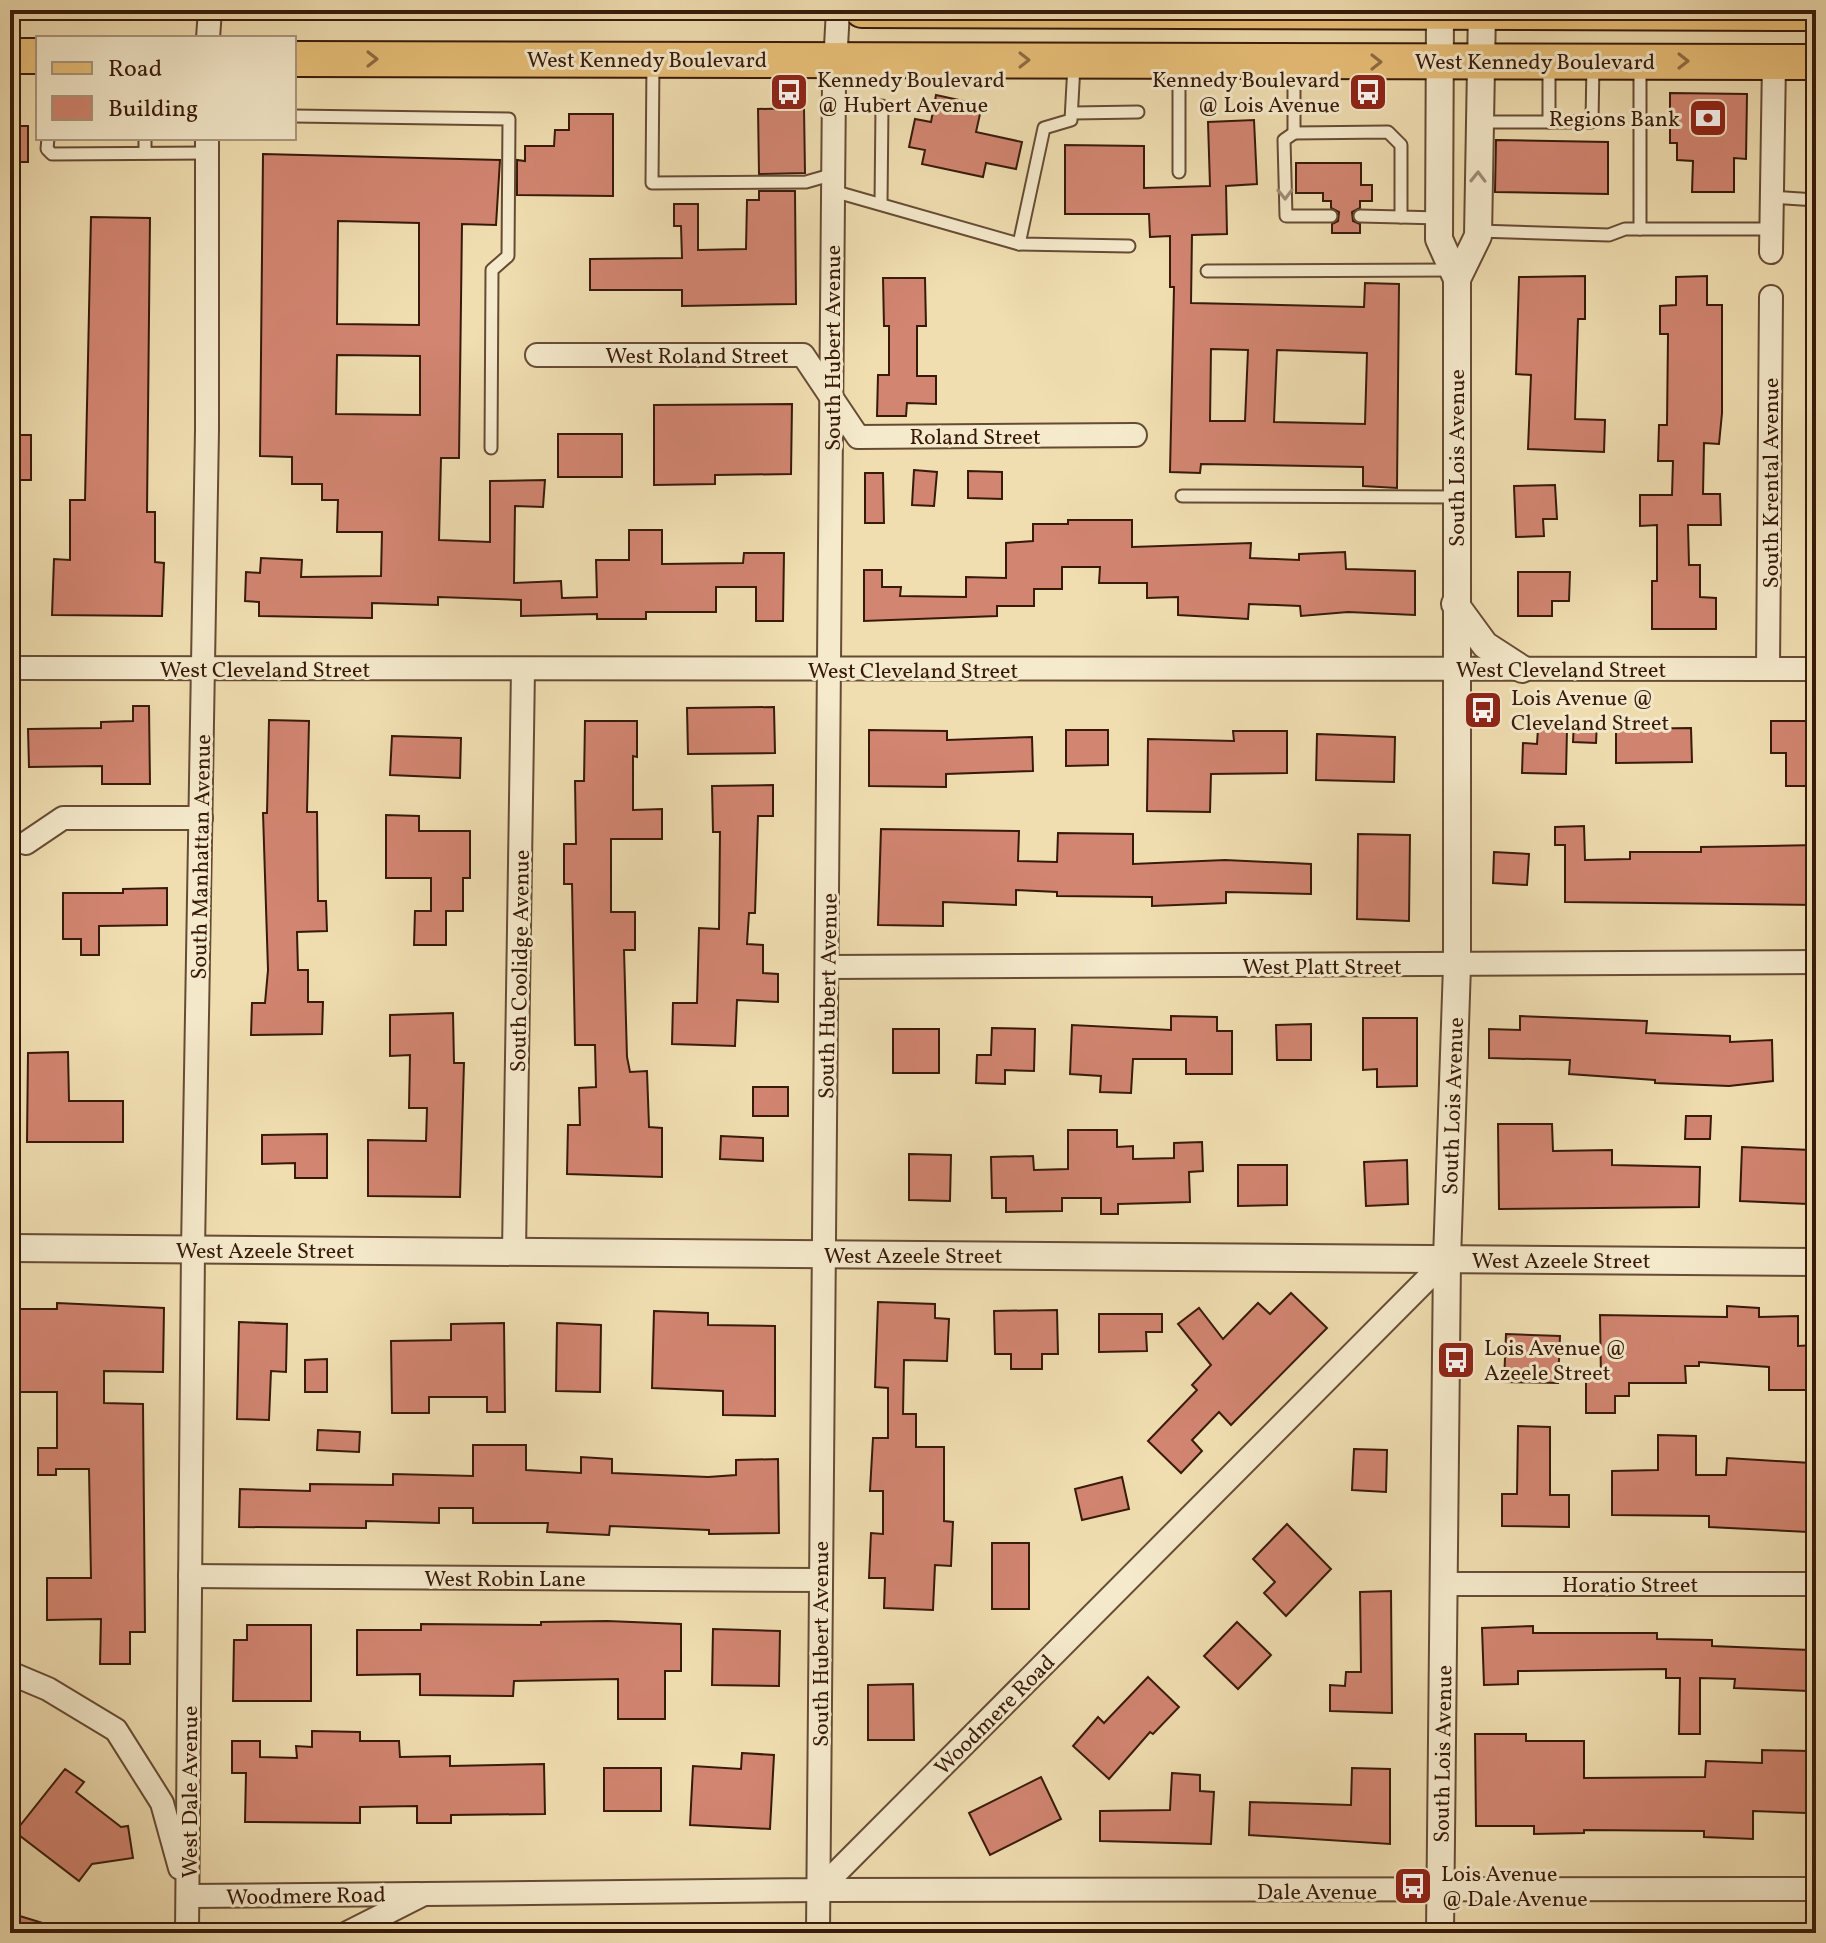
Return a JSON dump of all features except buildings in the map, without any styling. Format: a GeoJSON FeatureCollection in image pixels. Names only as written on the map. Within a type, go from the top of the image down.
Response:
{"type":"FeatureCollection","features":[{"type":"Feature","properties":{"kind":"main road"},"geometry":{"type":"LineString","coordinates":[[862,10],[1806,12]]}},
{"type":"Feature","properties":{"kind":"main road"},"geometry":{"type":"LineString","coordinates":[[10,56],[36,56]]}},
{"type":"Feature","properties":{"kind":"main road","name":"West Kennedy Boulevard"},"geometry":{"type":"LineString","coordinates":[[296,59],[1816,62]]}},
{"type":"Feature","properties":{"kind":"street"},"geometry":{"type":"LineString","coordinates":[[208,36],[210,10]]}},
{"type":"Feature","properties":{"kind":"street","name":"South Hubert Avenue"},"geometry":{"type":"LineString","coordinates":[[818,1933],[834,59],[838,10]]}},
{"type":"Feature","properties":{"kind":"street","name":"South Lois Avenue"},"geometry":{"type":"LineString","coordinates":[[1440,11],[1437,62],[1439,239],[1455,274],[1457,966],[1447,1259],[1440,1933]]}},
{"type":"Feature","properties":{"kind":"street","name":"South Lois Avenue"},"geometry":{"type":"LineString","coordinates":[[1455,274],[1478,231],[1482,11]]}},
{"type":"Feature","properties":{"kind":"street"},"geometry":{"type":"LineString","coordinates":[[1771,252],[1774,62]]}},
{"type":"Feature","properties":{"kind":"street","name":"South Manhattan Avenue"},"geometry":{"type":"LineString","coordinates":[[190,1576],[208,146]]}},
{"type":"Feature","properties":{"kind":"street","name":"South Krental Avenue"},"geometry":{"type":"LineString","coordinates":[[1768,669],[1771,297]]}},
{"type":"Feature","properties":{"kind":"street","name":"West Roland Street"},"geometry":{"type":"LineString","coordinates":[[537,355],[803,355],[832,402]]}},
{"type":"Feature","properties":{"kind":"street","name":"Roland Street"},"geometry":{"type":"LineString","coordinates":[[832,402],[858,437],[1135,435]]}},
{"type":"Feature","properties":{"kind":"street"},"geometry":{"type":"LineString","coordinates":[[1455,604],[1485,645],[1522,669]]}},
{"type":"Feature","properties":{"kind":"street","name":"West Cleveland Street"},"geometry":{"type":"LineString","coordinates":[[10,668],[1816,669]]}},
{"type":"Feature","properties":{"kind":"street","name":"South Coolidge Avenue"},"geometry":{"type":"LineString","coordinates":[[514,1252],[523,669]]}},
{"type":"Feature","properties":{"kind":"street"},"geometry":{"type":"LineString","coordinates":[[26,843],[63,818],[201,818]]}},
{"type":"Feature","properties":{"kind":"street","name":"West Platt Street"},"geometry":{"type":"LineString","coordinates":[[828,967],[1816,962]]}},
{"type":"Feature","properties":{"kind":"street","name":"West Azeele Street"},"geometry":{"type":"LineString","coordinates":[[10,1248],[1816,1262]]}},
{"type":"Feature","properties":{"kind":"street","name":"Woodmere Road"},"geometry":{"type":"LineString","coordinates":[[188,1896],[819,1890],[1447,1259]]}},
{"type":"Feature","properties":{"kind":"street","name":"West Robin Lane"},"geometry":{"type":"LineString","coordinates":[[190,1576],[820,1580]]}},
{"type":"Feature","properties":{"kind":"street","name":"West Dale Avenue"},"geometry":{"type":"LineString","coordinates":[[188,1896],[190,1576]]}},
{"type":"Feature","properties":{"kind":"street","name":"Horatio Street"},"geometry":{"type":"LineString","coordinates":[[1444,1584],[1816,1584]]}},
{"type":"Feature","properties":{"kind":"street","name":"West Dale Avenue"},"geometry":{"type":"LineString","coordinates":[[10,1673],[48,1689],[116,1730],[162,1803],[188,1896]]}},
{"type":"Feature","properties":{"kind":"street","name":"Dale Avenue"},"geometry":{"type":"LineString","coordinates":[[819,1890],[1816,1889]]}},
{"type":"Feature","properties":{"kind":"street","name":"Woodmere Road"},"geometry":{"type":"LineString","coordinates":[[347,1933],[424,1894]]}},
{"type":"Feature","properties":{"kind":"street"},"geometry":{"type":"LineString","coordinates":[[187,1933],[188,1896]]}},
{"type":"Feature","properties":{"kind":"lane"},"geometry":{"type":"LineString","coordinates":[[653,59],[652,183],[833,182],[881,204],[1019,244],[1129,246]]}},
{"type":"Feature","properties":{"kind":"lane"},"geometry":{"type":"LineString","coordinates":[[1019,244],[1044,128],[1071,120],[1074,60]]}},
{"type":"Feature","properties":{"kind":"lane"},"geometry":{"type":"LineString","coordinates":[[1179,61],[1179,172]]}},
{"type":"Feature","properties":{"kind":"lane"},"geometry":{"type":"LineString","coordinates":[[1549,61],[1549,122]]}},
{"type":"Feature","properties":{"kind":"lane"},"geometry":{"type":"LineString","coordinates":[[1479,122],[1592,122],[1593,61]]}},
{"type":"Feature","properties":{"kind":"lane"},"geometry":{"type":"LineString","coordinates":[[1640,61],[1640,229]]}},
{"type":"Feature","properties":{"kind":"lane"},"geometry":{"type":"LineString","coordinates":[[1294,62],[1294,133]]}},
{"type":"Feature","properties":{"kind":"lane"},"geometry":{"type":"LineString","coordinates":[[881,204],[882,106]]}},
{"type":"Feature","properties":{"kind":"lane"},"geometry":{"type":"LineString","coordinates":[[1073,113],[1138,112]]}},
{"type":"Feature","properties":{"kind":"lane"},"geometry":{"type":"LineString","coordinates":[[296,116],[509,119],[508,256],[492,270],[491,448]]}},
{"type":"Feature","properties":{"kind":"lane"},"geometry":{"type":"LineString","coordinates":[[1331,216],[1286,216],[1284,140],[1294,133],[1388,132],[1401,145],[1401,217]]}},
{"type":"Feature","properties":{"kind":"lane"},"geometry":{"type":"LineString","coordinates":[[48,140],[47,149],[52,154],[145,153],[208,146]]}},
{"type":"Feature","properties":{"kind":"lane"},"geometry":{"type":"LineString","coordinates":[[145,140],[145,153]]}},
{"type":"Feature","properties":{"kind":"lane"},"geometry":{"type":"LineString","coordinates":[[1772,197],[1816,200]]}},
{"type":"Feature","properties":{"kind":"lane"},"geometry":{"type":"LineString","coordinates":[[1360,216],[1439,218]]}},
{"type":"Feature","properties":{"kind":"lane"},"geometry":{"type":"LineString","coordinates":[[1478,231],[1609,235],[1625,229],[1771,229]]}},
{"type":"Feature","properties":{"kind":"lane"},"geometry":{"type":"LineString","coordinates":[[1207,271],[1455,274]]}},
{"type":"Feature","properties":{"kind":"lane"},"geometry":{"type":"LineString","coordinates":[[1182,496],[1456,497]]}},
{"type":"Feature","properties":{"kind":"place","name":"Kennedy Boulevard @ Hubert Avenue"},"geometry":{"type":"Point","coordinates":[789,92]}},
{"type":"Feature","properties":{"kind":"place","name":"Kennedy Boulevard @ Lois Avenue"},"geometry":{"type":"Point","coordinates":[1368,92]}},
{"type":"Feature","properties":{"kind":"place","name":"Regions Bank"},"geometry":{"type":"Point","coordinates":[1708,118]}},
{"type":"Feature","properties":{"kind":"place","name":"Lois Avenue @ Cleveland Street"},"geometry":{"type":"Point","coordinates":[1483,710]}},
{"type":"Feature","properties":{"kind":"place","name":"Lois Avenue @ Azeele Street"},"geometry":{"type":"Point","coordinates":[1456,1360]}},
{"type":"Feature","properties":{"kind":"place","name":"Lois Avenue @ Dale Avenue"},"geometry":{"type":"Point","coordinates":[1413,1886]}}]}
